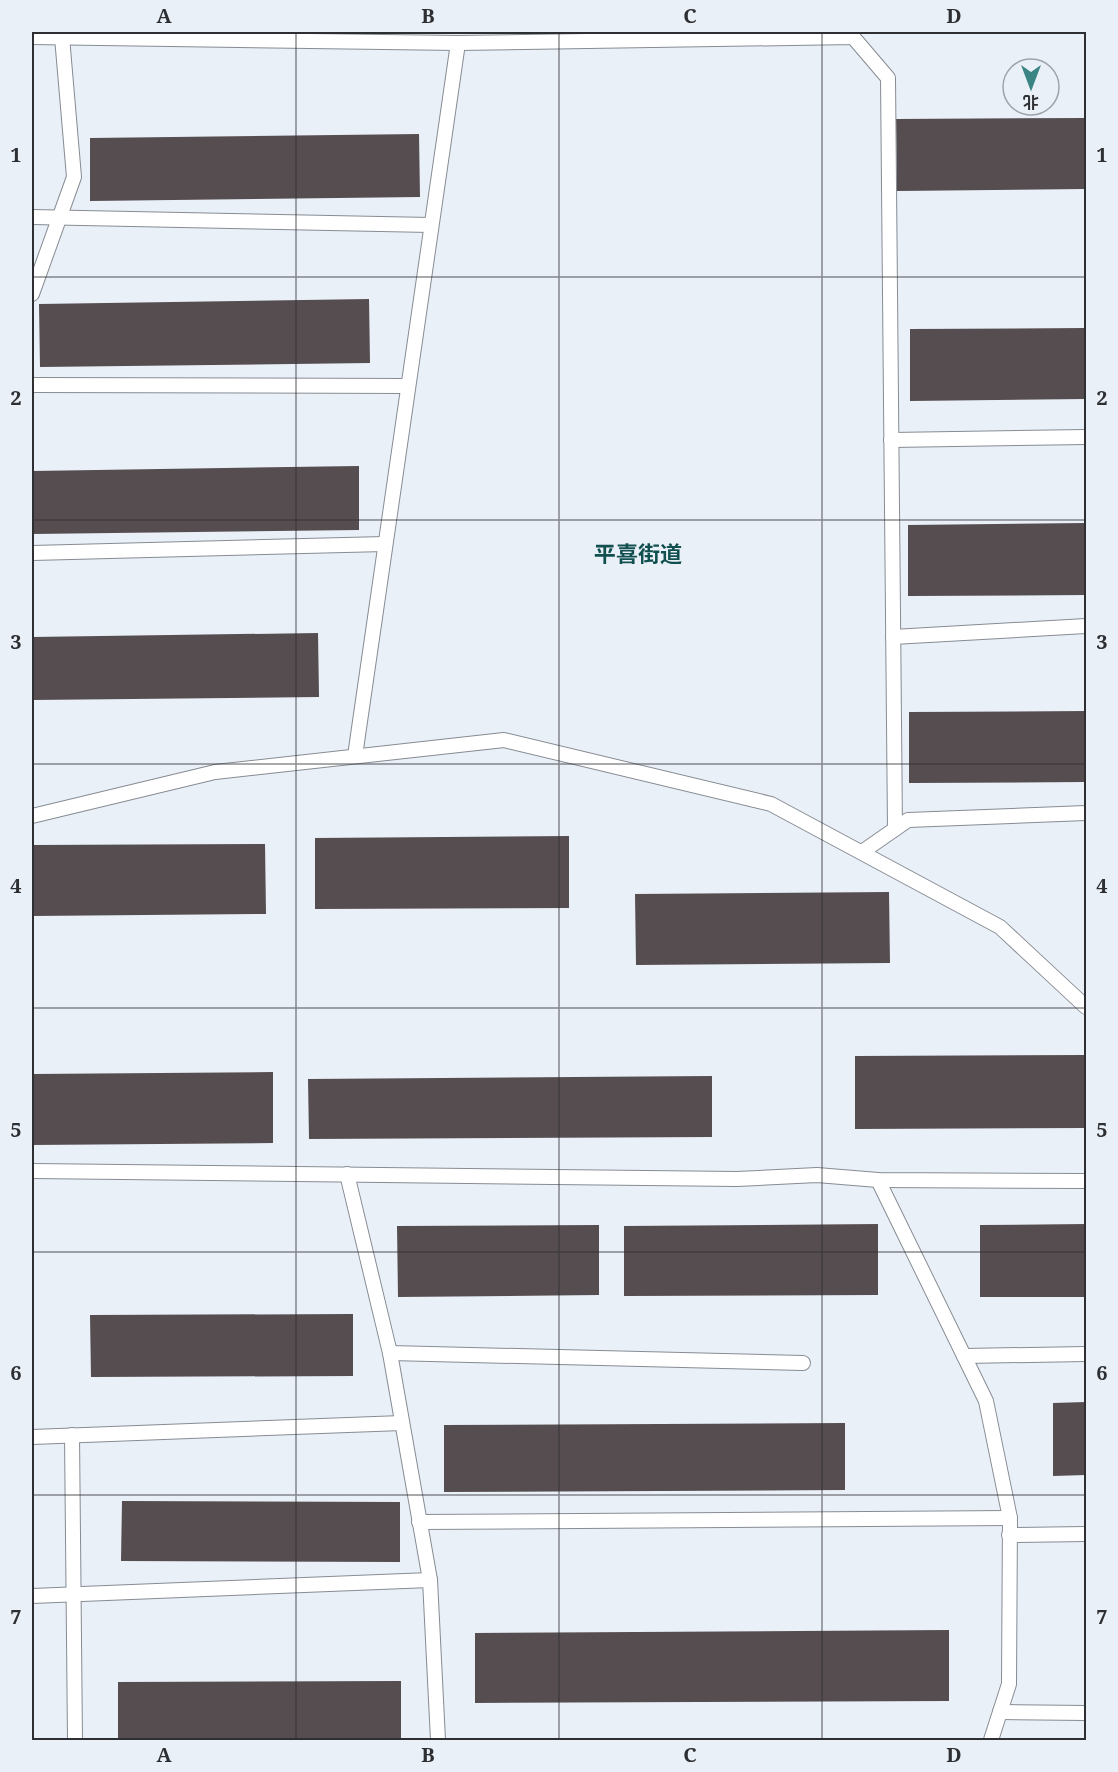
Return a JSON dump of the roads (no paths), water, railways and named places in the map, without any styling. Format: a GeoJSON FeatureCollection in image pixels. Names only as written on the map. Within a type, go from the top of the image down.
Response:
{"type":"FeatureCollection","features":[{"type":"Feature","properties":{"kind":"lane"},"geometry":{"type":"LineString","coordinates":[[32,37],[458,44],[854,37],[888,78],[895,829]]}},
{"type":"Feature","properties":{"kind":"lane"},"geometry":{"type":"LineString","coordinates":[[32,294],[74,177],[62,37]]}},
{"type":"Feature","properties":{"kind":"lane"},"geometry":{"type":"LineString","coordinates":[[355,756],[458,44]]}},
{"type":"Feature","properties":{"kind":"lane"},"geometry":{"type":"LineString","coordinates":[[32,217],[431,225]]}},
{"type":"Feature","properties":{"kind":"lane"},"geometry":{"type":"LineString","coordinates":[[32,385],[408,386]]}},
{"type":"Feature","properties":{"kind":"lane"},"geometry":{"type":"LineString","coordinates":[[891,440],[1086,436]]}},
{"type":"Feature","properties":{"kind":"lane"},"geometry":{"type":"LineString","coordinates":[[32,553],[385,544]]}},
{"type":"Feature","properties":{"kind":"lane"},"geometry":{"type":"LineString","coordinates":[[893,637],[1086,626]]}},
{"type":"Feature","properties":{"kind":"lane"},"geometry":{"type":"LineString","coordinates":[[32,816],[215,772],[504,740],[771,804],[1000,927],[1086,1007]]}},
{"type":"Feature","properties":{"kind":"lane"},"geometry":{"type":"LineString","coordinates":[[861,852],[908,820],[1086,813]]}},
{"type":"Feature","properties":{"kind":"lane"},"geometry":{"type":"LineString","coordinates":[[32,1171],[737,1179],[817,1175],[878,1180],[1086,1181]]}},
{"type":"Feature","properties":{"kind":"lane"},"geometry":{"type":"LineString","coordinates":[[347,1174],[390,1353],[429,1580],[438,1740]]}},
{"type":"Feature","properties":{"kind":"lane"},"geometry":{"type":"LineString","coordinates":[[878,1180],[986,1401],[1010,1518],[1009,1684],[992,1740]]}},
{"type":"Feature","properties":{"kind":"lane"},"geometry":{"type":"LineString","coordinates":[[390,1353],[803,1363]]}},
{"type":"Feature","properties":{"kind":"lane"},"geometry":{"type":"LineString","coordinates":[[964,1356],[1086,1354]]}},
{"type":"Feature","properties":{"kind":"lane"},"geometry":{"type":"LineString","coordinates":[[32,1437],[402,1423]]}},
{"type":"Feature","properties":{"kind":"lane"},"geometry":{"type":"LineString","coordinates":[[72,1435],[75,1740]]}},
{"type":"Feature","properties":{"kind":"lane"},"geometry":{"type":"LineString","coordinates":[[419,1522],[1010,1518]]}},
{"type":"Feature","properties":{"kind":"lane"},"geometry":{"type":"LineString","coordinates":[[1010,1535],[1086,1534]]}},
{"type":"Feature","properties":{"kind":"lane"},"geometry":{"type":"LineString","coordinates":[[32,1596],[429,1580]]}},
{"type":"Feature","properties":{"kind":"lane"},"geometry":{"type":"LineString","coordinates":[[1000,1712],[1086,1713]]}},
{"type":"Feature","properties":{"kind":"district","name":"平喜街道"},"geometry":{"type":"Point","coordinates":[638,553]}}]}
